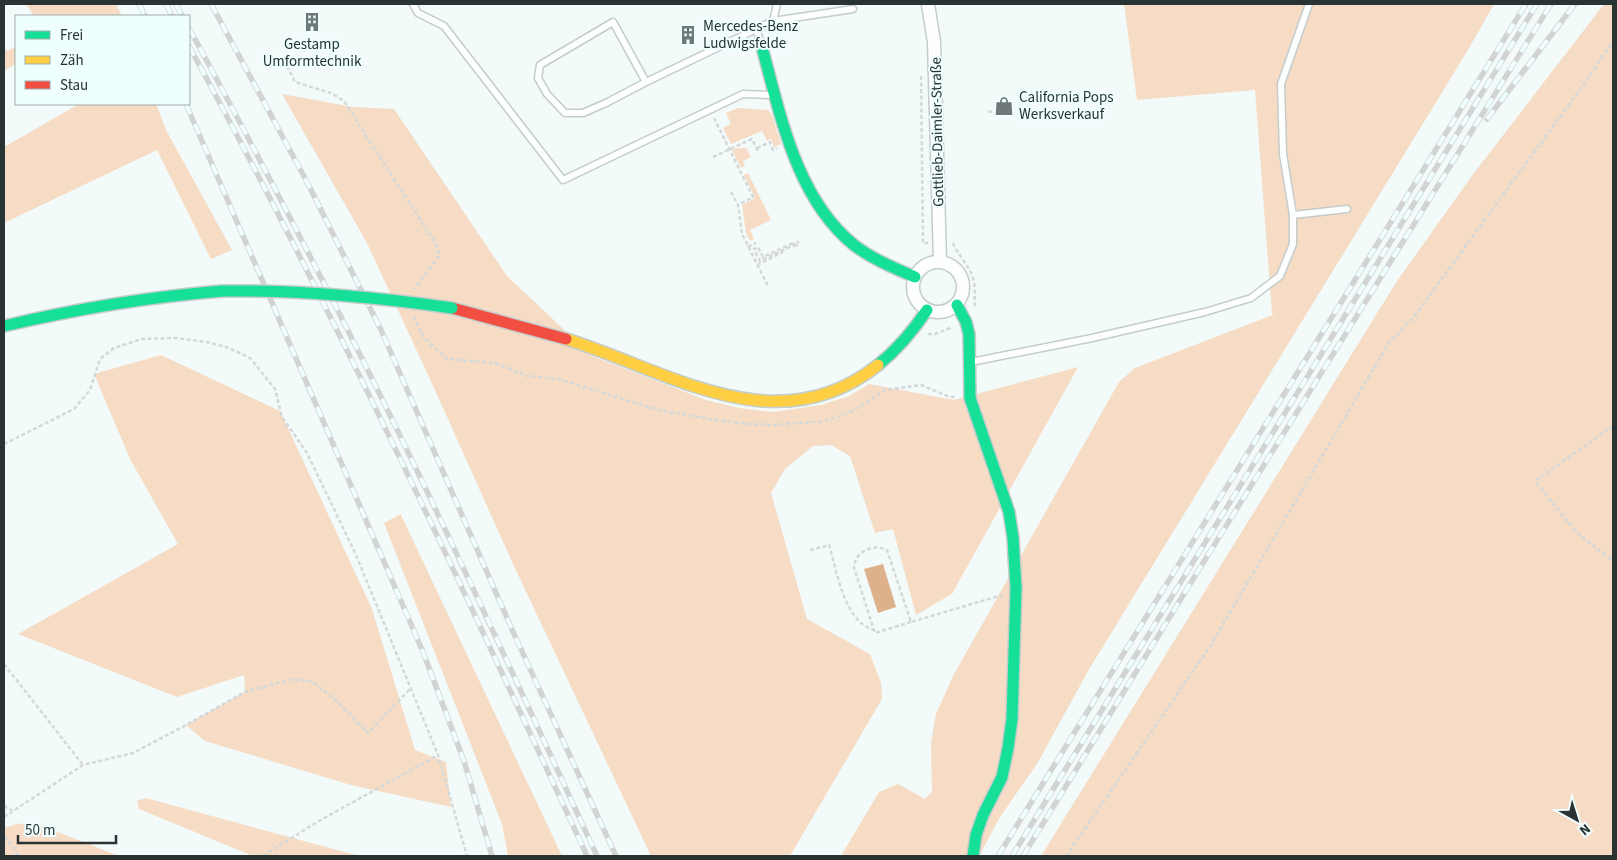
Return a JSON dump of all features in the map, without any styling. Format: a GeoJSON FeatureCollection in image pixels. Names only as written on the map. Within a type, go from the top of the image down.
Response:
{"type":"FeatureCollection","features":[{"type":"Feature","properties":{"kind":"street","name":"Gottlieb-Daimler-Straße"},"geometry":{"type":"LineString","coordinates":[[928,4],[934,42],[940,262]]}},
{"type":"Feature","properties":{"kind":"street"},"geometry":{"type":"LineString","coordinates":[[763,51],[774,95],[800,171],[820,208],[838,230],[853,244],[890,266],[915,277]]}},
{"type":"Feature","properties":{"kind":"street"},"geometry":{"type":"LineString","coordinates":[[940,262],[954,267],[963,280],[963,294],[957,305],[942,313],[927,310],[920,306],[913,292],[915,277],[919,270],[925,266],[940,262]]}},
{"type":"Feature","properties":{"kind":"street"},"geometry":{"type":"LineString","coordinates":[[4,326],[45,316],[131,300],[222,291],[336,293],[452,308],[512,323],[558,336],[717,394],[771,403],[818,397],[864,376],[897,350],[917,327],[927,310]]}},
{"type":"Feature","properties":{"kind":"street"},"geometry":{"type":"LineString","coordinates":[[957,305],[966,322],[969,334],[970,398],[1009,512],[1014,550],[1015,591],[1010,743],[1002,775],[973,840],[973,856]]}},
{"type":"Feature","properties":{"kind":"lane"},"geometry":{"type":"LineString","coordinates":[[413,4],[418,13],[444,26],[562,180],[744,94],[774,95]]}},
{"type":"Feature","properties":{"kind":"lane"},"geometry":{"type":"LineString","coordinates":[[773,21],[777,4]]}},
{"type":"Feature","properties":{"kind":"lane"},"geometry":{"type":"LineString","coordinates":[[970,363],[1102,336],[1205,312],[1251,298],[1280,276],[1293,244],[1293,215],[1282,154],[1281,84],[1309,4]]}},
{"type":"Feature","properties":{"kind":"lane"},"geometry":{"type":"LineString","coordinates":[[646,82],[613,22],[540,65],[538,78],[547,94],[565,113],[583,113],[773,21],[853,9]]}},
{"type":"Feature","properties":{"kind":"lane"},"geometry":{"type":"LineString","coordinates":[[756,29],[763,51]]}},
{"type":"Feature","properties":{"kind":"lane"},"geometry":{"type":"LineString","coordinates":[[1293,215],[1347,209]]}},
{"type":"Feature","properties":{"kind":"path"},"geometry":{"type":"LineString","coordinates":[[1066,856],[1211,644],[1388,344],[1414,317],[1613,41]]}},
{"type":"Feature","properties":{"kind":"path"},"geometry":{"type":"LineString","coordinates":[[287,66],[294,82],[331,93],[344,101],[439,249],[438,257],[416,286],[414,292]]}},
{"type":"Feature","properties":{"kind":"path"},"geometry":{"type":"LineString","coordinates":[[921,69],[923,243]]}},
{"type":"Feature","properties":{"kind":"path"},"geometry":{"type":"LineString","coordinates":[[710,110],[753,197],[738,205]]}},
{"type":"Feature","properties":{"kind":"path"},"geometry":{"type":"LineString","coordinates":[[988,112],[996,111]]}},
{"type":"Feature","properties":{"kind":"path"},"geometry":{"type":"LineString","coordinates":[[713,157],[752,139],[759,153]]}},
{"type":"Feature","properties":{"kind":"path"},"geometry":{"type":"LineString","coordinates":[[741,172],[746,170]]}},
{"type":"Feature","properties":{"kind":"path"},"geometry":{"type":"LineString","coordinates":[[731,192],[738,205],[742,234],[768,286]]}},
{"type":"Feature","properties":{"kind":"path"},"geometry":{"type":"LineString","coordinates":[[757,265],[798,244],[797,241]]}},
{"type":"Feature","properties":{"kind":"path"},"geometry":{"type":"LineString","coordinates":[[939,241],[953,242],[973,278],[977,315],[966,322]]}},
{"type":"Feature","properties":{"kind":"path"},"geometry":{"type":"LineString","coordinates":[[748,247],[756,243]]}},
{"type":"Feature","properties":{"kind":"path"},"geometry":{"type":"LineString","coordinates":[[793,243],[794,245],[760,261],[754,250],[758,247],[763,257],[793,243]]}},
{"type":"Feature","properties":{"kind":"path"},"geometry":{"type":"LineString","coordinates":[[412,310],[424,338],[447,359],[494,363],[527,376],[558,379],[660,410],[710,419],[746,424],[775,425],[824,421],[849,413],[885,390],[921,384],[950,397],[970,398]]}},
{"type":"Feature","properties":{"kind":"path"},"geometry":{"type":"LineString","coordinates":[[4,444],[74,409],[90,390],[100,359],[114,348],[142,338],[175,338],[207,342],[229,348],[250,358],[276,389],[282,417],[311,462],[356,554],[438,755],[467,856]]}},
{"type":"Feature","properties":{"kind":"path"},"geometry":{"type":"LineString","coordinates":[[1613,426],[1535,481],[1576,532],[1613,561]]}},
{"type":"Feature","properties":{"kind":"path"},"geometry":{"type":"LineString","coordinates":[[810,550],[829,545],[851,612],[866,628],[874,630]]}},
{"type":"Feature","properties":{"kind":"path"},"geometry":{"type":"LineString","coordinates":[[911,622],[887,550],[877,547],[860,552],[854,562],[854,568],[875,634],[1015,591]]}},
{"type":"Feature","properties":{"kind":"path"},"geometry":{"type":"LineString","coordinates":[[4,664],[83,766]]}},
{"type":"Feature","properties":{"kind":"path"},"geometry":{"type":"LineString","coordinates":[[4,817],[83,766],[133,753],[245,692],[292,679],[313,682],[340,704],[368,733],[411,688]]}},
{"type":"Feature","properties":{"kind":"path"},"geometry":{"type":"LineString","coordinates":[[263,856],[317,822],[438,755]]}},
{"type":"Feature","properties":{"kind":"path"},"geometry":{"type":"LineString","coordinates":[[4,806],[13,811]]}},
{"type":"Feature","properties":{"kind":"path"},"geometry":{"type":"LineString","coordinates":[[4,837],[18,856]]}},
{"type":"Feature","properties":{"kind":"shaded area"},"geometry":{"type":"Polygon","coordinates":[[[26,4],[116,4],[122,15],[33,15],[26,4]]]}},
{"type":"Feature","properties":{"kind":"shaded area"},"geometry":{"type":"Polygon","coordinates":[[[1124,4],[1494,4],[1468,50],[1088,671],[1037,764],[1000,817],[979,856],[841,856],[879,792],[898,784],[925,799],[932,792],[931,743],[936,714],[953,676],[1119,382],[1135,368],[1275,314],[1272,314],[1255,90],[1137,100],[1124,4]]]}},
{"type":"Feature","properties":{"kind":"shaded area"},"geometry":{"type":"Polygon","coordinates":[[[1604,4],[1613,4],[1613,856],[1041,856],[1397,281],[1474,173],[1604,4]]]}},
{"type":"Feature","properties":{"kind":"shaded area"},"geometry":{"type":"Polygon","coordinates":[[[4,46],[7,51],[15,47],[15,65],[4,71],[4,46]]]}},
{"type":"Feature","properties":{"kind":"shaded area"},"geometry":{"type":"Polygon","coordinates":[[[282,94],[353,107],[394,109],[507,276],[592,356],[706,400],[739,408],[773,412],[821,405],[849,396],[869,384],[954,400],[1078,367],[952,594],[916,615],[893,529],[875,533],[850,456],[831,445],[813,446],[785,469],[771,493],[807,619],[870,654],[881,683],[882,699],[790,856],[651,856],[513,564],[367,243],[282,94]]]}},
{"type":"Feature","properties":{"kind":"shaded area"},"geometry":{"type":"Polygon","coordinates":[[[77,105],[156,105],[166,130],[232,250],[211,259],[157,150],[4,223],[4,147],[77,105]]]}},
{"type":"Feature","properties":{"kind":"shaded area"},"geometry":{"type":"Polygon","coordinates":[[[738,108],[768,110],[772,115],[781,144],[774,147],[771,139],[767,141],[762,131],[731,144],[723,128],[731,124],[726,113],[738,108]]]}},
{"type":"Feature","properties":{"kind":"shaded area"},"geometry":{"type":"Polygon","coordinates":[[[746,148],[751,157],[743,161],[745,166],[741,168],[732,150],[746,148]]]}},
{"type":"Feature","properties":{"kind":"shaded area"},"geometry":{"type":"Polygon","coordinates":[[[748,173],[771,220],[750,230],[754,239],[750,241],[746,233],[742,205],[755,198],[744,175],[748,173]]]}},
{"type":"Feature","properties":{"kind":"shaded area"},"geometry":{"type":"Polygon","coordinates":[[[161,355],[280,411],[372,609],[415,750],[446,762],[451,807],[351,785],[205,741],[186,725],[245,692],[244,675],[177,697],[18,634],[178,544],[130,459],[94,374],[161,355]]]}},
{"type":"Feature","properties":{"kind":"shaded area"},"geometry":{"type":"Polygon","coordinates":[[[401,514],[562,856],[508,856],[502,824],[384,523],[401,514]]]}},
{"type":"Feature","properties":{"kind":"shaded area"},"geometry":{"type":"Polygon","coordinates":[[[883,564],[896,607],[878,613],[864,569],[883,564]]]}},
{"type":"Feature","properties":{"kind":"shaded area"},"geometry":{"type":"Polygon","coordinates":[[[146,798],[359,856],[253,856],[139,809],[137,801],[146,798]]]}},
{"type":"Feature","properties":{"kind":"shaded area"},"geometry":{"type":"Polygon","coordinates":[[[34,823],[119,856],[4,856],[4,828],[17,824],[34,823]]]}},
{"type":"Feature","properties":{"kind":"railway"},"geometry":{"type":"LineString","coordinates":[[139,4],[144,15]]}},
{"type":"Feature","properties":{"kind":"railway"},"geometry":{"type":"LineString","coordinates":[[166,4],[172,15]]}},
{"type":"Feature","properties":{"kind":"railway"},"geometry":{"type":"LineString","coordinates":[[176,4],[182,15]]}},
{"type":"Feature","properties":{"kind":"railway"},"geometry":{"type":"LineString","coordinates":[[211,4],[306,180],[381,330],[514,634],[616,856]]}},
{"type":"Feature","properties":{"kind":"railway"},"geometry":{"type":"LineString","coordinates":[[998,856],[1526,4]]}},
{"type":"Feature","properties":{"kind":"railway"},"geometry":{"type":"LineString","coordinates":[[1012,856],[1537,4]]}},
{"type":"Feature","properties":{"kind":"railway"},"geometry":{"type":"LineString","coordinates":[[1023,856],[1551,4]]}},
{"type":"Feature","properties":{"kind":"railway"},"geometry":{"type":"LineString","coordinates":[[1487,119],[1575,4]]}},
{"type":"Feature","properties":{"kind":"railway"},"geometry":{"type":"LineString","coordinates":[[190,30],[289,216],[386,407],[467,575],[597,856]]}},
{"type":"Feature","properties":{"kind":"railway"},"geometry":{"type":"LineString","coordinates":[[190,48],[345,346],[444,549],[587,856]]}},
{"type":"Feature","properties":{"kind":"railway"},"geometry":{"type":"LineString","coordinates":[[186,105],[423,652],[464,761],[492,856]]}},
{"type":"Feature","properties":{"kind":"traffic: fast"},"geometry":{"type":"LineString","coordinates":[[763,51],[794,156],[818,205],[834,226],[854,245],[891,267],[915,277]]}},
{"type":"Feature","properties":{"kind":"traffic: fast"},"geometry":{"type":"LineString","coordinates":[[4,326],[112,304],[222,291]]}},
{"type":"Feature","properties":{"kind":"traffic: fast"},"geometry":{"type":"LineString","coordinates":[[222,291],[337,295],[452,308]]}},
{"type":"Feature","properties":{"kind":"traffic: fast"},"geometry":{"type":"LineString","coordinates":[[957,305],[966,322],[969,334],[970,398],[1009,512],[1013,538],[1016,589],[1012,719],[1008,748],[1002,777],[983,815],[976,835],[973,856]]}},
{"type":"Feature","properties":{"kind":"traffic: fast"},"geometry":{"type":"LineString","coordinates":[[878,365],[905,339],[927,310]]}},
{"type":"Feature","properties":{"kind":"traffic: slow"},"geometry":{"type":"LineString","coordinates":[[566,339],[683,383],[723,394],[762,401],[801,400],[840,388],[878,365]]}},
{"type":"Feature","properties":{"kind":"traffic: jam"},"geometry":{"type":"LineString","coordinates":[[452,308],[566,339]]}},
{"type":"Feature","properties":{"kind":"place","name":"Gestamp Umformtechnik"},"geometry":{"type":"Point","coordinates":[312,22]}},
{"type":"Feature","properties":{"kind":"place","name":"Mercedes-Benz Ludwigsfelde"},"geometry":{"type":"Point","coordinates":[688,35]}},
{"type":"Feature","properties":{"kind":"place","name":"California Pops Werksverkauf"},"geometry":{"type":"Point","coordinates":[1004,106]}}]}
